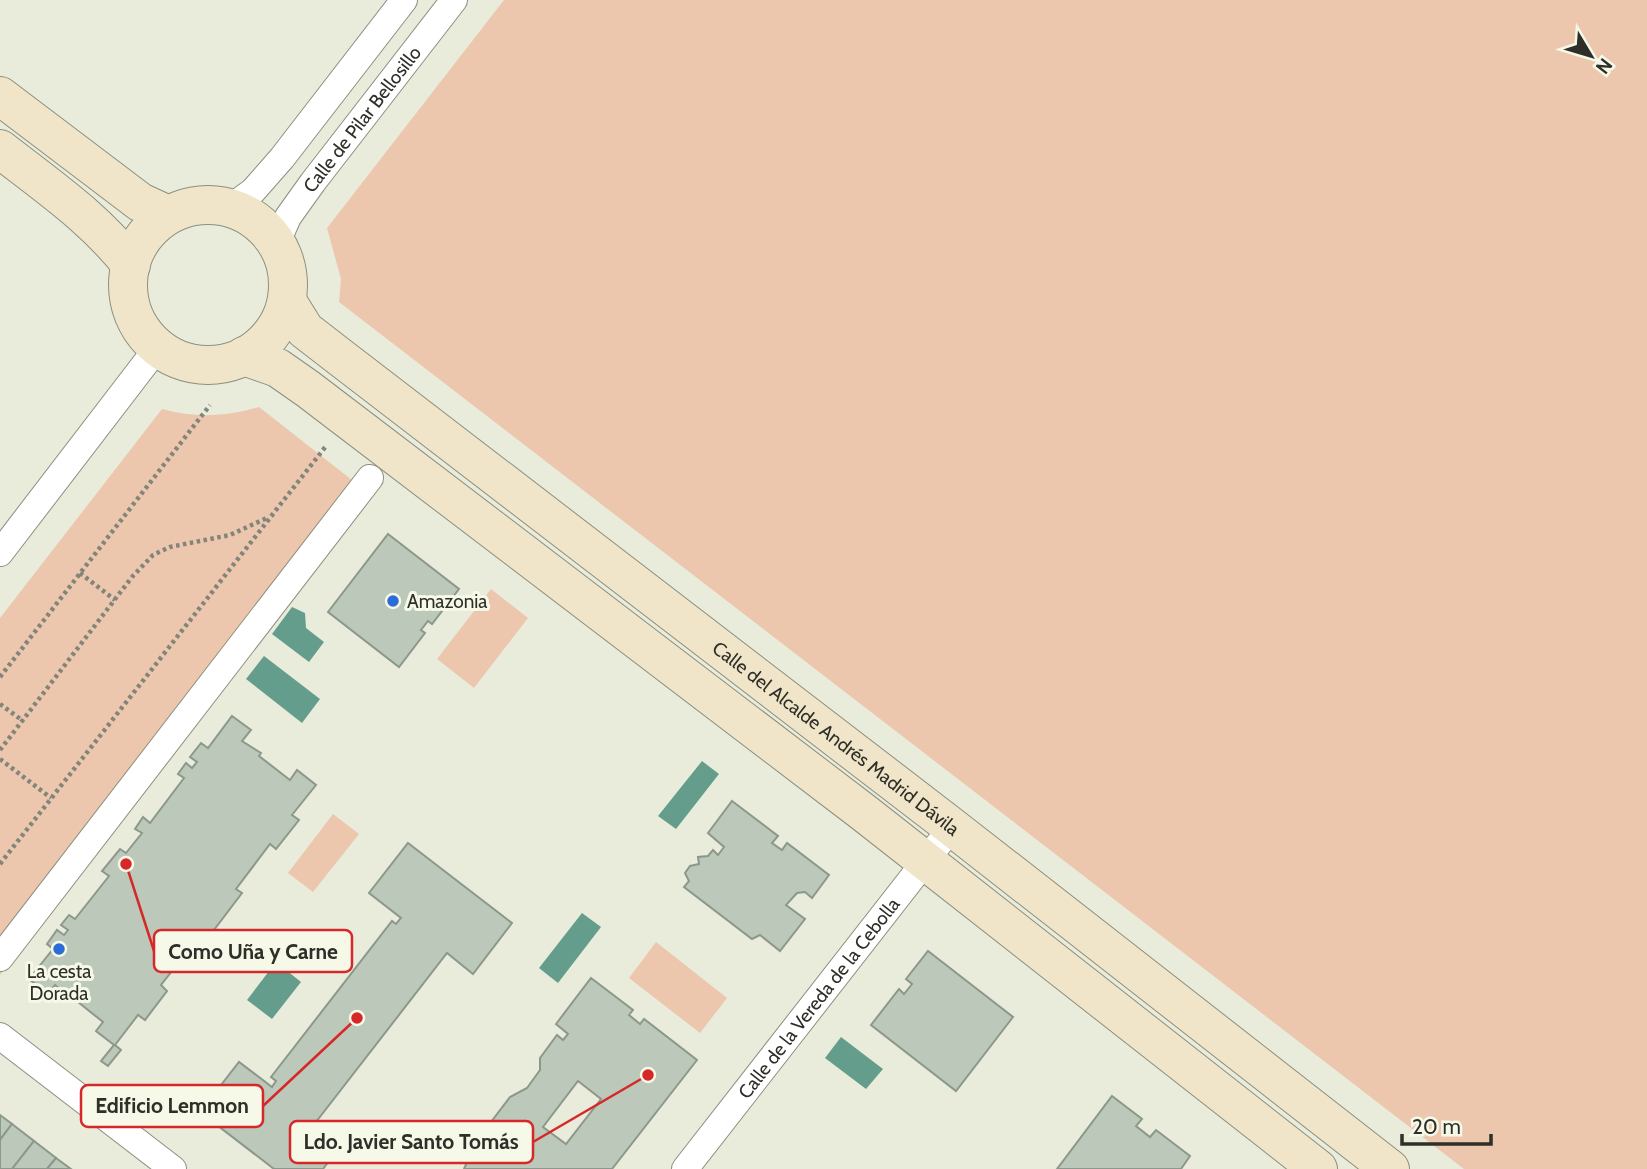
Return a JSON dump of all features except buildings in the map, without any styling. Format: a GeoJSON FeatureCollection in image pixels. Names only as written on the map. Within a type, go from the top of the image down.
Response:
{"type":"FeatureCollection","features":[{"type":"Feature","properties":{"kind":"main road"},"geometry":{"type":"LineString","coordinates":[[0,96],[140,202],[168,215]]}},
{"type":"Feature","properties":{"kind":"main road"},"geometry":{"type":"LineString","coordinates":[[0,149],[83,213],[112,240],[131,265]]}},
{"type":"Feature","properties":{"kind":"main road"},"geometry":{"type":"LineString","coordinates":[[210,204],[231,207],[249,215],[277,242],[289,281],[287,301],[271,333],[244,356],[227,363],[191,363],[158,347],[135,319],[130,302],[131,265],[139,245],[151,228],[168,215],[188,207],[210,204]]}},
{"type":"Feature","properties":{"kind":"main road","name":"Calle del Alcalde Andrés Madrid Dávila"},"geometry":{"type":"LineString","coordinates":[[287,301],[305,330],[335,354],[952,827],[1390,1169]]}},
{"type":"Feature","properties":{"kind":"main road"},"geometry":{"type":"LineString","coordinates":[[244,356],[278,368],[308,389],[925,862],[1318,1169]]}},
{"type":"Feature","properties":{"kind":"street","name":"Calle de Pilar Bellosillo"},"geometry":{"type":"LineString","coordinates":[[231,207],[253,191],[282,158],[404,0]]}},
{"type":"Feature","properties":{"kind":"street","name":"Calle de Pilar Bellosillo"},"geometry":{"type":"LineString","coordinates":[[277,242],[288,217],[313,181],[454,0]]}},
{"type":"Feature","properties":{"kind":"street"},"geometry":{"type":"LineString","coordinates":[[0,553],[158,347]]}},
{"type":"Feature","properties":{"kind":"street"},"geometry":{"type":"LineString","coordinates":[[0,958],[370,478]]}},
{"type":"Feature","properties":{"kind":"street","name":"Calle de la Vereda de la Cebolla"},"geometry":{"type":"LineString","coordinates":[[685,1169],[952,827]]}},
{"type":"Feature","properties":{"kind":"street"},"geometry":{"type":"LineString","coordinates":[[0,1036],[173,1169]]}},
{"type":"Feature","properties":{"kind":"path"},"geometry":{"type":"LineString","coordinates":[[0,677],[210,405]]}},
{"type":"Feature","properties":{"kind":"path"},"geometry":{"type":"LineString","coordinates":[[0,864],[326,445]]}},
{"type":"Feature","properties":{"kind":"path"},"geometry":{"type":"LineString","coordinates":[[0,750],[115,600],[153,555],[170,547],[230,535],[270,517]]}},
{"type":"Feature","properties":{"kind":"path"},"geometry":{"type":"LineString","coordinates":[[80,573],[115,600]]}},
{"type":"Feature","properties":{"kind":"path"},"geometry":{"type":"LineString","coordinates":[[0,704],[23,721]]}},
{"type":"Feature","properties":{"kind":"path"},"geometry":{"type":"LineString","coordinates":[[0,759],[51,798]]}},
{"type":"Feature","properties":{"kind":"shaded area"},"geometry":{"type":"Polygon","coordinates":[[[504,0],[1647,0],[1647,1169],[1464,1169],[339,302],[341,279],[327,228],[504,0]]]}},
{"type":"Feature","properties":{"kind":"shaded area"},"geometry":{"type":"Polygon","coordinates":[[[259,407],[371,495],[0,975],[0,618],[162,409],[210,415],[259,407]]]}},
{"type":"Feature","properties":{"kind":"shaded area"},"geometry":{"type":"Polygon","coordinates":[[[491,589],[528,618],[474,688],[437,659],[491,589]]]}},
{"type":"Feature","properties":{"kind":"shaded area"},"geometry":{"type":"Polygon","coordinates":[[[333,814],[359,834],[313,892],[288,873],[333,814]]]}},
{"type":"Feature","properties":{"kind":"shaded area"},"geometry":{"type":"Polygon","coordinates":[[[656,942],[727,998],[700,1033],[629,978],[656,942]]]}},
{"type":"Feature","properties":{"kind":"water"},"geometry":{"type":"Polygon","coordinates":[[[292,607],[305,613],[306,628],[324,642],[309,662],[272,634],[292,607]]]}},
{"type":"Feature","properties":{"kind":"water"},"geometry":{"type":"Polygon","coordinates":[[[264,656],[320,699],[302,723],[246,679],[264,656]]]}},
{"type":"Feature","properties":{"kind":"water"},"geometry":{"type":"Polygon","coordinates":[[[702,761],[719,774],[676,829],[658,816],[702,761]]]}},
{"type":"Feature","properties":{"kind":"water"},"geometry":{"type":"Polygon","coordinates":[[[582,913],[601,927],[558,983],[539,968],[582,913]]]}},
{"type":"Feature","properties":{"kind":"water"},"geometry":{"type":"Polygon","coordinates":[[[276,962],[301,982],[272,1019],[247,1000],[276,962]]]}},
{"type":"Feature","properties":{"kind":"water"},"geometry":{"type":"Polygon","coordinates":[[[841,1037],[883,1069],[866,1089],[825,1058],[841,1037]]]}},
{"type":"Feature","properties":{"kind":"place","name":"Amazonia"},"geometry":{"type":"Point","coordinates":[393,601]}},
{"type":"Feature","properties":{"kind":"place","name":"Como Uña y Carne"},"geometry":{"type":"Point","coordinates":[126,864]}},
{"type":"Feature","properties":{"kind":"place","name":"La cesta Dorada"},"geometry":{"type":"Point","coordinates":[59,949]}},
{"type":"Feature","properties":{"kind":"place","name":"Edificio Lemmon"},"geometry":{"type":"Point","coordinates":[357,1018]}},
{"type":"Feature","properties":{"kind":"place","name":"Ldo. Javier Santo Tomás"},"geometry":{"type":"Point","coordinates":[648,1075]}}]}
